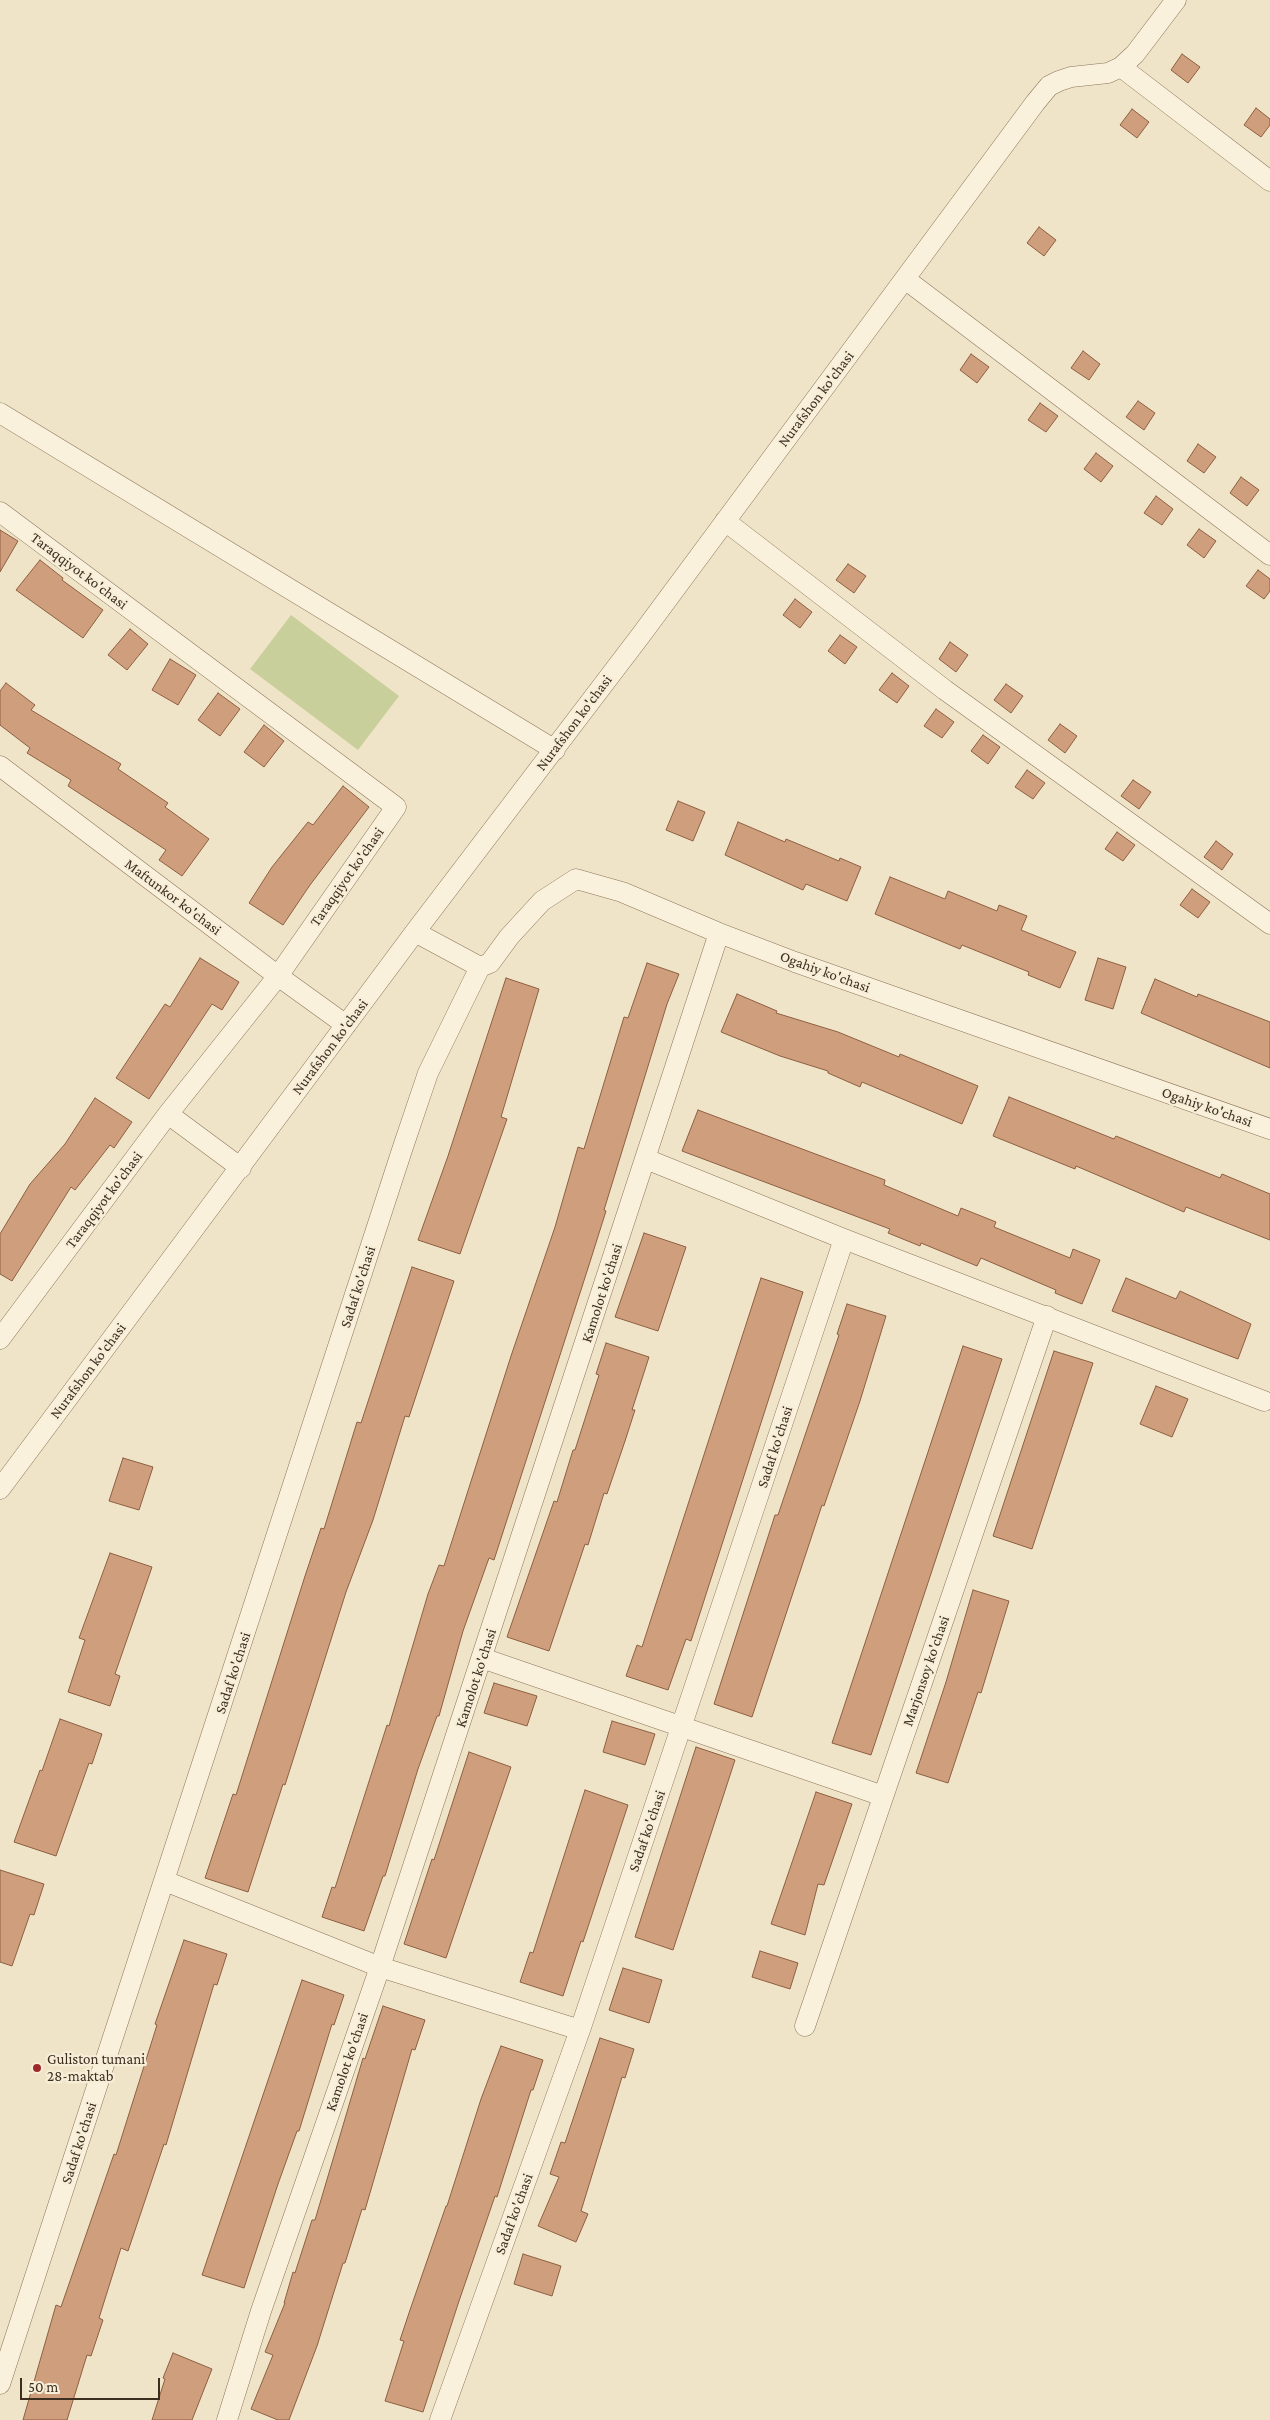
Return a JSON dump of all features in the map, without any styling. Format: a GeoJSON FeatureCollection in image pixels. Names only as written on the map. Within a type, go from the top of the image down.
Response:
{"type":"FeatureCollection","features":[{"type":"Feature","properties":{"kind":"street","name":"Nurafshon ko'chasi"},"geometry":{"type":"LineString","coordinates":[[0,1488],[241,1168],[415,932],[555,750],[1049,86],[1072,77],[1108,73],[1121,67],[1135,54],[1176,0]]}},
{"type":"Feature","properties":{"kind":"street"},"geometry":{"type":"LineString","coordinates":[[1121,67],[1270,181]]}},
{"type":"Feature","properties":{"kind":"street"},"geometry":{"type":"LineString","coordinates":[[905,278],[1270,555]]}},
{"type":"Feature","properties":{"kind":"street"},"geometry":{"type":"LineString","coordinates":[[0,413],[555,750]]}},
{"type":"Feature","properties":{"kind":"street","name":"Taraqqiyot ko'chasi"},"geometry":{"type":"LineString","coordinates":[[0,512],[396,807],[278,976],[168,1114],[0,1339]]}},
{"type":"Feature","properties":{"kind":"street"},"geometry":{"type":"LineString","coordinates":[[725,521],[945,690],[1270,924]]}},
{"type":"Feature","properties":{"kind":"street","name":"Maftunkor ko'chasi"},"geometry":{"type":"LineString","coordinates":[[0,766],[278,976],[346,1025]]}},
{"type":"Feature","properties":{"kind":"street","name":"Ogahiy ko'chasi"},"geometry":{"type":"LineString","coordinates":[[480,967],[490,963],[509,937],[542,901],[576,879],[622,892],[719,933],[795,962],[1270,1129]]}},
{"type":"Feature","properties":{"kind":"street"},"geometry":{"type":"LineString","coordinates":[[415,932],[480,967]]}},
{"type":"Feature","properties":{"kind":"street","name":"Kamolot ko'chasi"},"geometry":{"type":"LineString","coordinates":[[227,2420],[264,2302],[380,1967],[719,933]]}},
{"type":"Feature","properties":{"kind":"street","name":"Sadaf ko'chasi"},"geometry":{"type":"LineString","coordinates":[[0,2384],[404,1141],[428,1073],[480,967]]}},
{"type":"Feature","properties":{"kind":"street"},"geometry":{"type":"LineString","coordinates":[[168,1114],[241,1168]]}},
{"type":"Feature","properties":{"kind":"street"},"geometry":{"type":"LineString","coordinates":[[646,1159],[844,1239],[1264,1400]]}},
{"type":"Feature","properties":{"kind":"street","name":"Sadaf ko'chasi"},"geometry":{"type":"LineString","coordinates":[[440,2420],[580,2030],[844,1239]]}},
{"type":"Feature","properties":{"kind":"street","name":"Marjonsoy ko'chasi"},"geometry":{"type":"LineString","coordinates":[[805,2026],[1047,1316]]}},
{"type":"Feature","properties":{"kind":"street"},"geometry":{"type":"LineString","coordinates":[[482,1658],[883,1796]]}},
{"type":"Feature","properties":{"kind":"street"},"geometry":{"type":"LineString","coordinates":[[165,1881],[380,1967],[580,2030]]}},
{"type":"Feature","properties":{"kind":"green space"},"geometry":{"type":"Polygon","coordinates":[[[291,615],[399,696],[358,750],[250,669],[291,615]]]}},
{"type":"Feature","properties":{"kind":"building"},"geometry":{"type":"Polygon","coordinates":[[[1182,54],[1200,67],[1188,83],[1171,70],[1182,54]]]}},
{"type":"Feature","properties":{"kind":"building"},"geometry":{"type":"Polygon","coordinates":[[[1256,108],[1270,119],[1270,125],[1261,137],[1244,125],[1256,108]]]}},
{"type":"Feature","properties":{"kind":"building"},"geometry":{"type":"Polygon","coordinates":[[[1132,109],[1149,122],[1137,138],[1120,125],[1132,109]]]}},
{"type":"Feature","properties":{"kind":"building"},"geometry":{"type":"Polygon","coordinates":[[[1039,227],[1056,240],[1044,256],[1027,243],[1039,227]]]}},
{"type":"Feature","properties":{"kind":"building"},"geometry":{"type":"Polygon","coordinates":[[[1083,351],[1100,364],[1089,380],[1071,368],[1083,351]]]}},
{"type":"Feature","properties":{"kind":"building"},"geometry":{"type":"Polygon","coordinates":[[[971,354],[989,367],[977,383],[960,370],[971,354]]]}},
{"type":"Feature","properties":{"kind":"building"},"geometry":{"type":"Polygon","coordinates":[[[1138,401],[1155,413],[1144,430],[1126,417],[1138,401]]]}},
{"type":"Feature","properties":{"kind":"building"},"geometry":{"type":"Polygon","coordinates":[[[1040,403],[1058,416],[1046,432],[1028,420],[1040,403]]]}},
{"type":"Feature","properties":{"kind":"building"},"geometry":{"type":"Polygon","coordinates":[[[1198,444],[1216,457],[1204,473],[1187,461],[1198,444]]]}},
{"type":"Feature","properties":{"kind":"building"},"geometry":{"type":"Polygon","coordinates":[[[1096,453],[1113,466],[1101,482],[1084,469],[1096,453]]]}},
{"type":"Feature","properties":{"kind":"building"},"geometry":{"type":"Polygon","coordinates":[[[1241,477],[1259,490],[1247,506],[1230,493],[1241,477]]]}},
{"type":"Feature","properties":{"kind":"building"},"geometry":{"type":"Polygon","coordinates":[[[1156,496],[1173,509],[1162,525],[1144,513],[1156,496]]]}},
{"type":"Feature","properties":{"kind":"building"},"geometry":{"type":"Polygon","coordinates":[[[1199,529],[1216,541],[1204,558],[1187,545],[1199,529]]]}},
{"type":"Feature","properties":{"kind":"building"},"geometry":{"type":"Polygon","coordinates":[[[0,530],[18,541],[0,572],[0,530]]]}},
{"type":"Feature","properties":{"kind":"building"},"geometry":{"type":"Polygon","coordinates":[[[40,560],[63,578],[62,580],[103,610],[83,638],[16,590],[40,560]]]}},
{"type":"Feature","properties":{"kind":"building"},"geometry":{"type":"Polygon","coordinates":[[[848,564],[866,576],[854,593],[836,580],[848,564]]]}},
{"type":"Feature","properties":{"kind":"building"},"geometry":{"type":"Polygon","coordinates":[[[1258,570],[1270,579],[1270,591],[1264,599],[1246,586],[1258,570]]]}},
{"type":"Feature","properties":{"kind":"building"},"geometry":{"type":"Polygon","coordinates":[[[795,599],[812,612],[800,628],[783,615],[795,599]]]}},
{"type":"Feature","properties":{"kind":"building"},"geometry":{"type":"Polygon","coordinates":[[[130,629],[148,644],[127,670],[108,655],[130,629]]]}},
{"type":"Feature","properties":{"kind":"building"},"geometry":{"type":"Polygon","coordinates":[[[840,635],[857,647],[845,664],[828,651],[840,635]]]}},
{"type":"Feature","properties":{"kind":"building"},"geometry":{"type":"Polygon","coordinates":[[[950,642],[968,655],[956,672],[939,659],[950,642]]]}},
{"type":"Feature","properties":{"kind":"building"},"geometry":{"type":"Polygon","coordinates":[[[170,659],[196,675],[178,705],[152,690],[170,659]]]}},
{"type":"Feature","properties":{"kind":"building"},"geometry":{"type":"Polygon","coordinates":[[[892,673],[909,686],[897,703],[879,690],[892,673]]]}},
{"type":"Feature","properties":{"kind":"building"},"geometry":{"type":"Polygon","coordinates":[[[6,683],[35,705],[31,710],[121,764],[118,769],[168,803],[165,807],[209,839],[182,876],[159,860],[166,850],[68,786],[71,780],[27,753],[30,748],[0,725],[0,691],[6,683]]]}},
{"type":"Feature","properties":{"kind":"building"},"geometry":{"type":"Polygon","coordinates":[[[1006,684],[1023,696],[1011,713],[994,700],[1006,684]]]}},
{"type":"Feature","properties":{"kind":"building"},"geometry":{"type":"Polygon","coordinates":[[[218,693],[240,709],[220,736],[198,720],[218,693]]]}},
{"type":"Feature","properties":{"kind":"building"},"geometry":{"type":"Polygon","coordinates":[[[936,709],[954,722],[942,738],[924,726],[936,709]]]}},
{"type":"Feature","properties":{"kind":"building"},"geometry":{"type":"Polygon","coordinates":[[[1060,724],[1077,736],[1065,753],[1048,740],[1060,724]]]}},
{"type":"Feature","properties":{"kind":"building"},"geometry":{"type":"Polygon","coordinates":[[[264,725],[284,741],[264,767],[244,752],[264,725]]]}},
{"type":"Feature","properties":{"kind":"building"},"geometry":{"type":"Polygon","coordinates":[[[983,735],[1000,747],[988,764],[971,751],[983,735]]]}},
{"type":"Feature","properties":{"kind":"building"},"geometry":{"type":"Polygon","coordinates":[[[1027,770],[1045,783],[1033,799],[1015,787],[1027,770]]]}},
{"type":"Feature","properties":{"kind":"building"},"geometry":{"type":"Polygon","coordinates":[[[1133,780],[1151,792],[1139,809],[1121,796],[1133,780]]]}},
{"type":"Feature","properties":{"kind":"building"},"geometry":{"type":"Polygon","coordinates":[[[343,786],[369,807],[310,885],[283,925],[249,903],[272,867],[308,822],[313,825],[343,786]]]}},
{"type":"Feature","properties":{"kind":"building"},"geometry":{"type":"Polygon","coordinates":[[[678,801],[705,812],[693,841],[666,830],[678,801]]]}},
{"type":"Feature","properties":{"kind":"building"},"geometry":{"type":"Polygon","coordinates":[[[738,822],[785,842],[786,839],[839,861],[840,858],[861,867],[847,901],[806,884],[803,890],[725,855],[738,822]]]}},
{"type":"Feature","properties":{"kind":"building"},"geometry":{"type":"Polygon","coordinates":[[[1117,832],[1135,845],[1123,861],[1105,849],[1117,832]]]}},
{"type":"Feature","properties":{"kind":"building"},"geometry":{"type":"Polygon","coordinates":[[[1216,841],[1233,854],[1222,870],[1204,857],[1216,841]]]}},
{"type":"Feature","properties":{"kind":"building"},"geometry":{"type":"Polygon","coordinates":[[[890,877],[945,899],[948,891],[997,911],[999,905],[1027,916],[1021,930],[1076,952],[1060,988],[1028,975],[1029,972],[962,945],[960,949],[875,914],[890,877]]]}},
{"type":"Feature","properties":{"kind":"building"},"geometry":{"type":"Polygon","coordinates":[[[1192,889],[1210,902],[1198,918],[1180,905],[1192,889]]]}},
{"type":"Feature","properties":{"kind":"building"},"geometry":{"type":"Polygon","coordinates":[[[200,958],[239,982],[222,1010],[212,1004],[149,1099],[116,1078],[165,1004],[170,1007],[200,958]]]}},
{"type":"Feature","properties":{"kind":"building"},"geometry":{"type":"Polygon","coordinates":[[[1098,958],[1126,967],[1113,1009],[1085,1000],[1098,958]]]}},
{"type":"Feature","properties":{"kind":"building"},"geometry":{"type":"Polygon","coordinates":[[[647,963],[679,974],[667,1004],[604,1210],[606,1211],[494,1560],[489,1558],[463,1631],[439,1716],[437,1716],[418,1769],[385,1876],[383,1876],[364,1931],[322,1917],[332,1887],[335,1888],[387,1725],[389,1726],[428,1594],[439,1565],[444,1566],[511,1356],[555,1227],[578,1147],[584,1149],[624,1017],[628,1018],[647,963]]]}},
{"type":"Feature","properties":{"kind":"building"},"geometry":{"type":"Polygon","coordinates":[[[506,978],[539,989],[501,1117],[507,1119],[460,1254],[418,1240],[448,1156],[506,978]]]}},
{"type":"Feature","properties":{"kind":"building"},"geometry":{"type":"Polygon","coordinates":[[[1155,979],[1197,997],[1198,994],[1270,1022],[1270,1068],[1141,1013],[1155,979]]]}},
{"type":"Feature","properties":{"kind":"building"},"geometry":{"type":"Polygon","coordinates":[[[737,994],[777,1011],[776,1013],[838,1032],[899,1057],[900,1054],[978,1086],[962,1124],[862,1082],[860,1087],[828,1073],[828,1071],[780,1056],[721,1032],[737,994]]]}},
{"type":"Feature","properties":{"kind":"building"},"geometry":{"type":"Polygon","coordinates":[[[1009,1097],[1114,1139],[1116,1136],[1220,1178],[1222,1174],[1270,1194],[1270,1240],[1186,1207],[1184,1212],[1076,1166],[1075,1169],[993,1136],[1009,1097]]]}},
{"type":"Feature","properties":{"kind":"building"},"geometry":{"type":"Polygon","coordinates":[[[95,1098],[132,1122],[114,1148],[110,1145],[75,1190],[71,1187],[12,1281],[0,1274],[0,1234],[30,1184],[65,1144],[95,1098]]]}},
{"type":"Feature","properties":{"kind":"building"},"geometry":{"type":"Polygon","coordinates":[[[698,1110],[885,1180],[884,1185],[958,1216],[961,1208],[996,1222],[994,1227],[1070,1258],[1073,1249],[1100,1260],[1082,1304],[1055,1293],[1056,1290],[981,1258],[977,1266],[921,1243],[920,1246],[888,1233],[890,1229],[682,1151],[698,1110]]]}},
{"type":"Feature","properties":{"kind":"building"},"geometry":{"type":"Polygon","coordinates":[[[644,1233],[686,1247],[658,1331],[615,1317],[644,1233]]]}},
{"type":"Feature","properties":{"kind":"building"},"geometry":{"type":"Polygon","coordinates":[[[412,1267],[454,1281],[409,1417],[405,1416],[373,1520],[346,1592],[285,1785],[283,1784],[248,1892],[205,1878],[233,1794],[236,1795],[321,1528],[324,1529],[357,1422],[361,1423],[412,1267]]]}},
{"type":"Feature","properties":{"kind":"building"},"geometry":{"type":"Polygon","coordinates":[[[761,1278],[803,1292],[691,1641],[686,1639],[668,1690],[626,1676],[637,1645],[642,1647],[761,1278]]]}},
{"type":"Feature","properties":{"kind":"building"},"geometry":{"type":"Polygon","coordinates":[[[1126,1278],[1176,1299],[1180,1291],[1251,1324],[1238,1359],[1112,1311],[1126,1278]]]}},
{"type":"Feature","properties":{"kind":"building"},"geometry":{"type":"Polygon","coordinates":[[[847,1304],[886,1316],[860,1401],[824,1506],[822,1505],[752,1717],[714,1704],[775,1515],[778,1515],[839,1335],[837,1334],[847,1304]]]}},
{"type":"Feature","properties":{"kind":"building"},"geometry":{"type":"Polygon","coordinates":[[[606,1343],[649,1357],[632,1410],[635,1410],[607,1494],[604,1493],[588,1545],[585,1544],[549,1651],[507,1637],[554,1501],[557,1502],[573,1450],[575,1450],[599,1375],[596,1374],[606,1343]]]}},
{"type":"Feature","properties":{"kind":"building"},"geometry":{"type":"Polygon","coordinates":[[[963,1346],[1002,1359],[871,1755],[832,1743],[963,1346]]]}},
{"type":"Feature","properties":{"kind":"building"},"geometry":{"type":"Polygon","coordinates":[[[1054,1351],[1093,1363],[1032,1549],[993,1536],[1054,1351]]]}},
{"type":"Feature","properties":{"kind":"building"},"geometry":{"type":"Polygon","coordinates":[[[1156,1386],[1188,1399],[1172,1437],[1140,1424],[1156,1386]]]}},
{"type":"Feature","properties":{"kind":"building"},"geometry":{"type":"Polygon","coordinates":[[[123,1458],[153,1467],[139,1510],[109,1501],[123,1458]]]}},
{"type":"Feature","properties":{"kind":"building"},"geometry":{"type":"Polygon","coordinates":[[[110,1553],[152,1567],[115,1674],[120,1676],[110,1706],[68,1692],[85,1640],[79,1638],[110,1553]]]}},
{"type":"Feature","properties":{"kind":"building"},"geometry":{"type":"Polygon","coordinates":[[[973,1590],[1009,1601],[981,1693],[978,1692],[948,1783],[916,1773],[946,1682],[973,1590]]]}},
{"type":"Feature","properties":{"kind":"building"},"geometry":{"type":"Polygon","coordinates":[[[494,1683],[537,1696],[527,1726],[484,1713],[494,1683]]]}},
{"type":"Feature","properties":{"kind":"building"},"geometry":{"type":"Polygon","coordinates":[[[60,1719],[102,1734],[92,1764],[89,1763],[56,1856],[14,1842],[60,1719]]]}},
{"type":"Feature","properties":{"kind":"building"},"geometry":{"type":"Polygon","coordinates":[[[612,1721],[655,1734],[645,1765],[603,1752],[612,1721]]]}},
{"type":"Feature","properties":{"kind":"building"},"geometry":{"type":"Polygon","coordinates":[[[696,1747],[735,1760],[673,1950],[635,1937],[696,1747]]]}},
{"type":"Feature","properties":{"kind":"building"},"geometry":{"type":"Polygon","coordinates":[[[469,1752],[511,1767],[446,1958],[404,1944],[469,1752]]]}},
{"type":"Feature","properties":{"kind":"building"},"geometry":{"type":"Polygon","coordinates":[[[585,1790],[628,1805],[583,1942],[581,1941],[563,1996],[520,1982],[530,1952],[533,1953],[585,1790]]]}},
{"type":"Feature","properties":{"kind":"building"},"geometry":{"type":"Polygon","coordinates":[[[816,1792],[852,1804],[824,1885],[818,1884],[805,1935],[771,1924],[816,1792]]]}},
{"type":"Feature","properties":{"kind":"building"},"geometry":{"type":"Polygon","coordinates":[[[0,1870],[44,1884],[34,1915],[30,1914],[12,1966],[0,1962],[0,1870]]]}},
{"type":"Feature","properties":{"kind":"building"},"geometry":{"type":"Polygon","coordinates":[[[184,1940],[227,1954],[217,1985],[214,1984],[166,2145],[164,2144],[128,2251],[121,2248],[99,2318],[103,2320],[91,2356],[87,2355],[67,2420],[23,2420],[56,2305],[61,2307],[114,2154],[116,2155],[157,2025],[155,2024],[184,1940]]]}},
{"type":"Feature","properties":{"kind":"building"},"geometry":{"type":"Polygon","coordinates":[[[760,1951],[798,1963],[790,1989],[752,1977],[760,1951]]]}},
{"type":"Feature","properties":{"kind":"building"},"geometry":{"type":"Polygon","coordinates":[[[623,1968],[662,1980],[649,2023],[609,2010],[623,1968]]]}},
{"type":"Feature","properties":{"kind":"building"},"geometry":{"type":"Polygon","coordinates":[[[302,1980],[344,1995],[334,2025],[332,2024],[299,2131],[297,2131],[278,2184],[244,2288],[202,2275],[302,1980]]]}},
{"type":"Feature","properties":{"kind":"building"},"geometry":{"type":"Polygon","coordinates":[[[383,2006],[425,2020],[415,2050],[412,2049],[365,2210],[362,2209],[317,2346],[289,2420],[278,2420],[251,2409],[273,2355],[265,2352],[285,2303],[293,2272],[295,2273],[312,2220],[315,2220],[363,2058],[365,2059],[383,2006]]]}},
{"type":"Feature","properties":{"kind":"building"},"geometry":{"type":"Polygon","coordinates":[[[600,2038],[634,2049],[625,2078],[622,2077],[581,2211],[588,2214],[576,2242],[538,2226],[559,2177],[550,2174],[561,2142],[565,2143],[600,2038]]]}},
{"type":"Feature","properties":{"kind":"building"},"geometry":{"type":"Polygon","coordinates":[[[501,2046],[543,2060],[533,2090],[531,2090],[497,2197],[495,2196],[459,2301],[423,2412],[385,2401],[404,2341],[400,2340],[447,2206],[481,2099],[501,2046]]]}},
{"type":"Feature","properties":{"kind":"building"},"geometry":{"type":"Polygon","coordinates":[[[523,2254],[561,2266],[552,2296],[514,2284],[523,2254]]]}},
{"type":"Feature","properties":{"kind":"building"},"geometry":{"type":"Polygon","coordinates":[[[173,2353],[212,2369],[192,2420],[152,2420],[165,2379],[163,2378],[173,2353]]]}},
{"type":"Feature","properties":{"kind":"place","name":"Guliston tumani 28-maktab"},"geometry":{"type":"Point","coordinates":[37,2068]}}]}
